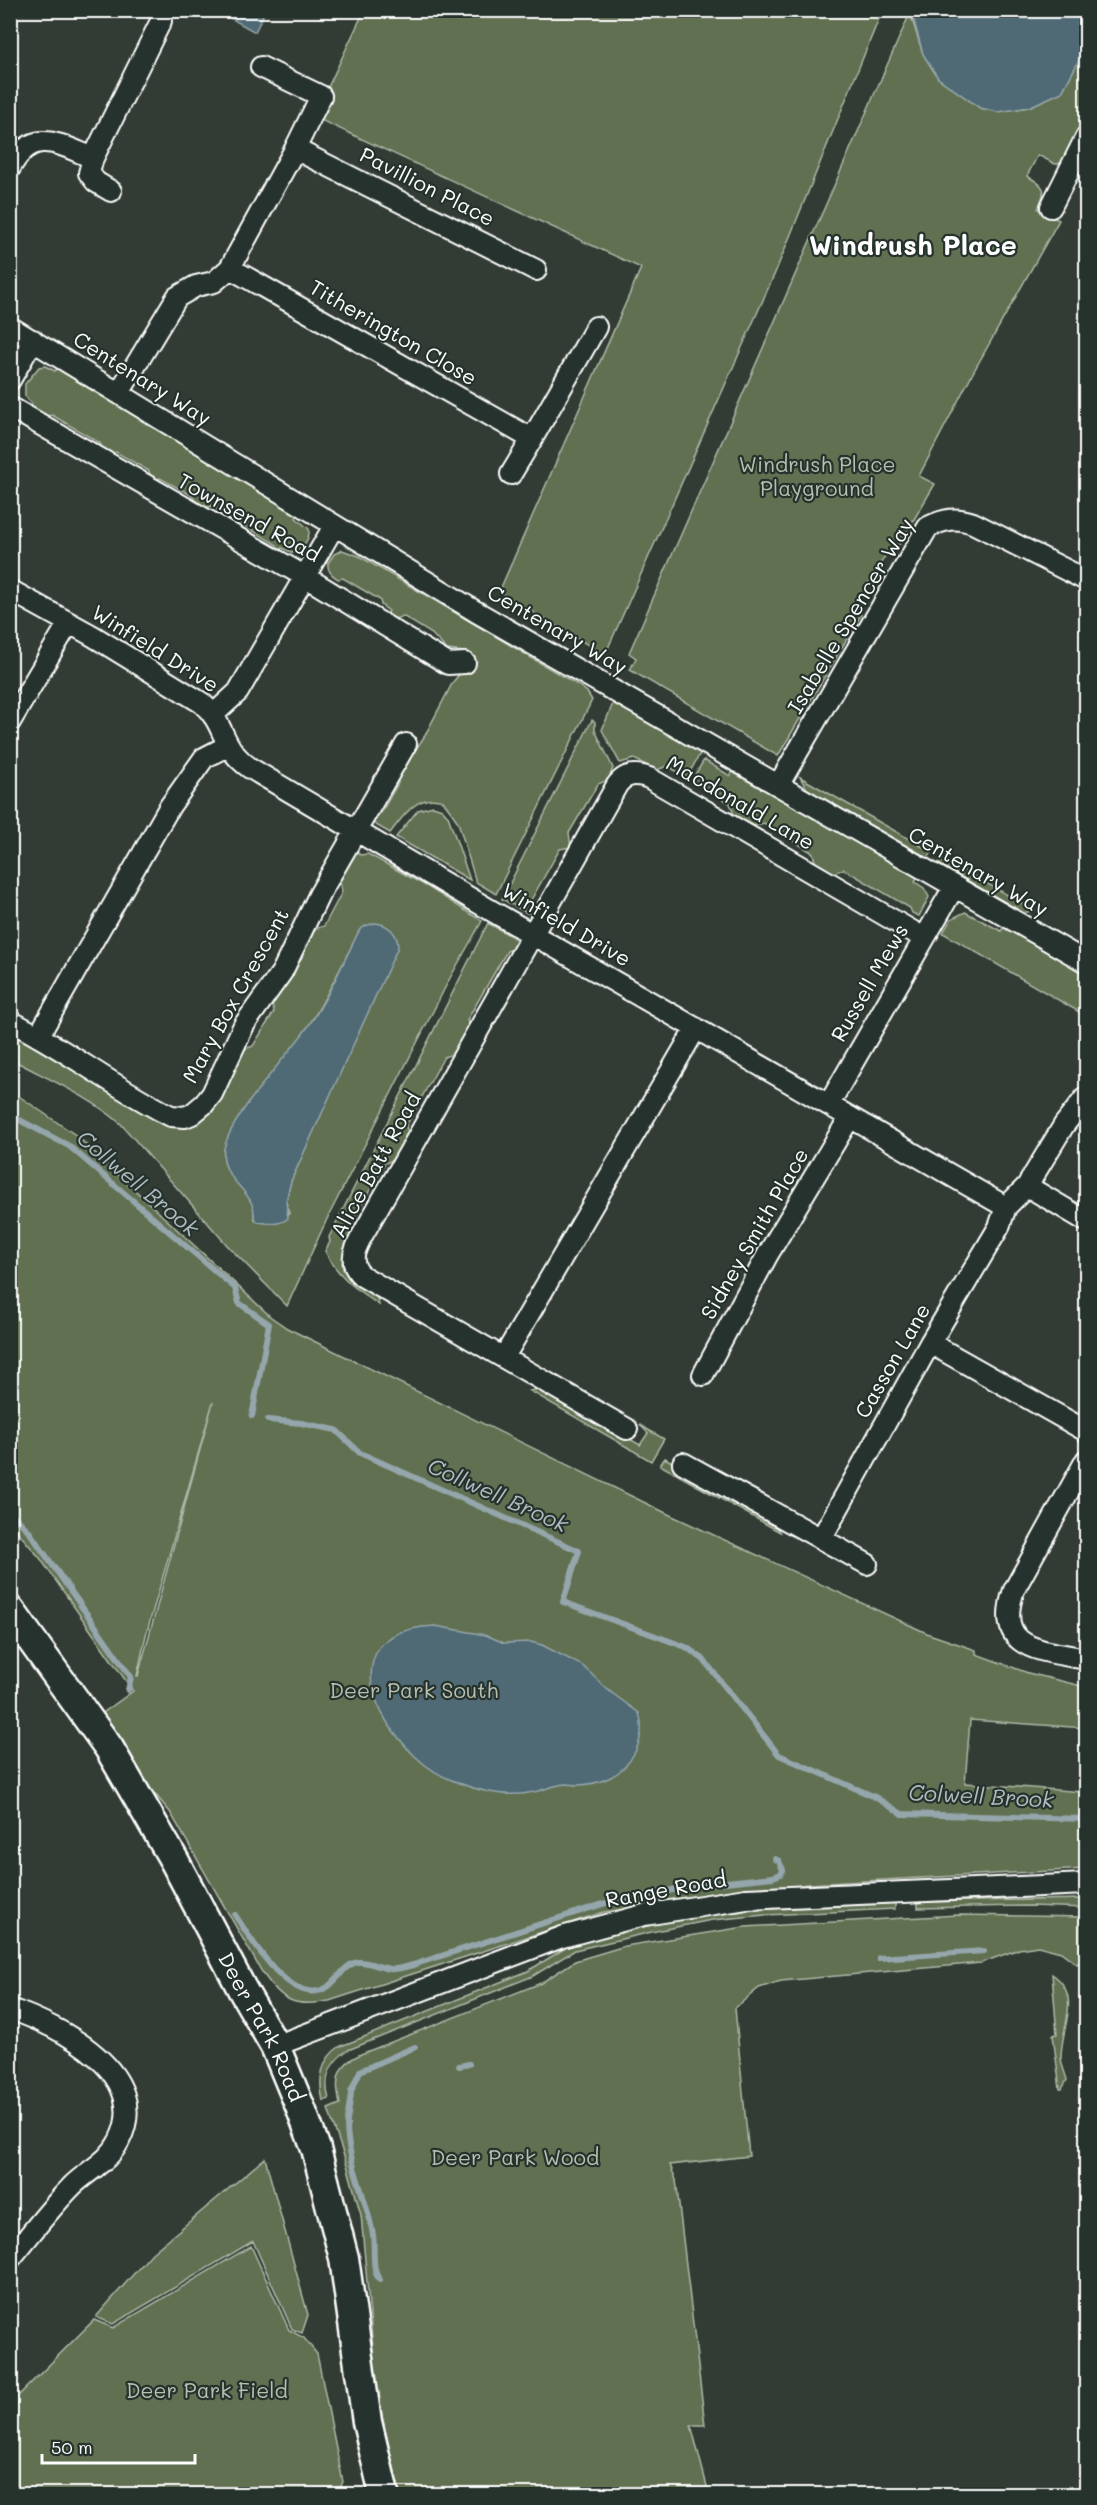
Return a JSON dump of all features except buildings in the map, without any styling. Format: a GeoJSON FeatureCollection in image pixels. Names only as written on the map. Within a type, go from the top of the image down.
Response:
{"type":"FeatureCollection","features":[{"type":"Feature","properties":{"kind":"street"},"geometry":{"type":"LineString","coordinates":[[111,191],[96,182],[89,174],[93,158],[161,21]]}},
{"type":"Feature","properties":{"kind":"street"},"geometry":{"type":"LineString","coordinates":[[119,393],[177,297],[196,286],[214,282],[230,268],[321,96],[261,67]]}},
{"type":"Feature","properties":{"kind":"street"},"geometry":{"type":"LineString","coordinates":[[1051,207],[1086,137]]}},
{"type":"Feature","properties":{"kind":"street"},"geometry":{"type":"LineString","coordinates":[[13,159],[32,143],[41,141],[53,142],[93,158]]}},
{"type":"Feature","properties":{"kind":"street","name":"Pavillion Place"},"geometry":{"type":"LineString","coordinates":[[295,148],[536,270]]}},
{"type":"Feature","properties":{"kind":"street","name":"Titherington Close"},"geometry":{"type":"LineString","coordinates":[[230,268],[532,439]]}},
{"type":"Feature","properties":{"kind":"street","name":"Centenary Way"},"geometry":{"type":"LineString","coordinates":[[10,327],[475,611],[1086,962]]}},
{"type":"Feature","properties":{"kind":"street"},"geometry":{"type":"LineString","coordinates":[[511,474],[596,327]]}},
{"type":"Feature","properties":{"kind":"street"},"geometry":{"type":"LineString","coordinates":[[10,380],[33,340]]}},
{"type":"Feature","properties":{"kind":"street","name":"Townsend Road"},"geometry":{"type":"LineString","coordinates":[[10,407],[304,576],[448,664],[465,663]]}},
{"type":"Feature","properties":{"kind":"street","name":"Isabelle Spencer Way"},"geometry":{"type":"LineString","coordinates":[[779,784],[928,527],[942,520],[957,518],[973,523],[1086,580]]}},
{"type":"Feature","properties":{"kind":"street"},"geometry":{"type":"LineString","coordinates":[[214,714],[238,692],[334,526]]}},
{"type":"Feature","properties":{"kind":"street","name":"Winfield Drive"},"geometry":{"type":"LineString","coordinates":[[10,590],[93,636],[184,691],[214,714],[227,746],[238,760],[250,768],[1006,1207]]}},
{"type":"Feature","properties":{"kind":"street"},"geometry":{"type":"LineString","coordinates":[[10,722],[68,624]]}},
{"type":"Feature","properties":{"kind":"street","name":"Mary Box Crescent"},"geometry":{"type":"LineString","coordinates":[[10,1021],[39,1035],[95,1073],[160,1111],[178,1117],[192,1114],[212,1094],[244,1025],[282,972],[303,924],[406,744]]}},
{"type":"Feature","properties":{"kind":"street"},"geometry":{"type":"LineString","coordinates":[[39,1035],[170,806],[204,758],[227,746]]}},
{"type":"Feature","properties":{"kind":"street","name":"Macdonald Lane"},"geometry":{"type":"LineString","coordinates":[[534,934],[617,785],[621,779],[634,774],[649,778],[924,938]]}},
{"type":"Feature","properties":{"kind":"street","name":"Russell Mews"},"geometry":{"type":"LineString","coordinates":[[829,1104],[954,887]]}},
{"type":"Feature","properties":{"kind":"street","name":"Alice Batt Road"},"geometry":{"type":"LineString","coordinates":[[534,934],[367,1227],[353,1257],[356,1270],[362,1276],[627,1429]]}},
{"type":"Feature","properties":{"kind":"street"},"geometry":{"type":"LineString","coordinates":[[504,1357],[696,1028]]}},
{"type":"Feature","properties":{"kind":"street"},"geometry":{"type":"LineString","coordinates":[[1006,1207],[1028,1186],[1064,1125],[1086,1098]]}},
{"type":"Feature","properties":{"kind":"street","name":"Sidney Smith Place"},"geometry":{"type":"LineString","coordinates":[[703,1375],[768,1254],[850,1117]]}},
{"type":"Feature","properties":{"kind":"street"},"geometry":{"type":"LineString","coordinates":[[1028,1186],[1086,1221]]}},
{"type":"Feature","properties":{"kind":"street","name":"Casson Lane"},"geometry":{"type":"LineString","coordinates":[[820,1539],[930,1343],[999,1227],[1006,1207]]}},
{"type":"Feature","properties":{"kind":"street"},"geometry":{"type":"LineString","coordinates":[[930,1343],[1086,1431]]}},
{"type":"Feature","properties":{"kind":"street"},"geometry":{"type":"LineString","coordinates":[[1086,1460],[1014,1590],[1008,1608],[1010,1625],[1018,1640],[1036,1649],[1086,1659]]}},
{"type":"Feature","properties":{"kind":"street"},"geometry":{"type":"LineString","coordinates":[[683,1463],[867,1564]]}},
{"type":"Feature","properties":{"kind":"street","name":"Deer Park Road"},"geometry":{"type":"LineString","coordinates":[[10,1610],[109,1748],[174,1860],[242,1989],[275,2046],[316,2148],[343,2250],[354,2315],[359,2372],[367,2421],[384,2494]]}},
{"type":"Feature","properties":{"kind":"street","name":"Range Road"},"geometry":{"type":"LineString","coordinates":[[275,2046],[562,1937],[644,1915],[746,1899],[1086,1884]]}},
{"type":"Feature","properties":{"kind":"street"},"geometry":{"type":"LineString","coordinates":[[10,2009],[51,2027],[93,2052],[118,2080],[126,2108],[124,2127],[119,2141],[110,2154],[61,2197],[10,2259]]}},
{"type":"Feature","properties":{"kind":"green space"},"geometry":{"type":"Polygon","coordinates":[[[364,11],[882,11],[775,273],[605,655],[499,592],[641,268],[314,117],[364,11]]]}},
{"type":"Feature","properties":{"kind":"green space","name":"Windrush Place Playground"},"geometry":{"type":"Polygon","coordinates":[[[910,13],[923,54],[938,78],[980,108],[998,112],[1029,107],[1062,92],[1086,47],[1086,128],[1066,163],[1055,164],[1038,155],[1027,176],[1043,189],[1043,197],[1038,209],[1059,220],[970,378],[919,476],[935,484],[897,548],[888,551],[857,603],[861,615],[778,756],[630,670],[636,658],[629,653],[910,13]]]}},
{"type":"Feature","properties":{"kind":"green space"},"geometry":{"type":"Polygon","coordinates":[[[45,366],[55,371],[58,368],[298,513],[296,518],[309,529],[305,543],[293,553],[282,548],[279,552],[277,545],[212,506],[203,509],[195,503],[193,496],[160,478],[151,480],[149,471],[116,452],[109,455],[100,443],[52,415],[44,417],[29,409],[32,404],[25,396],[25,384],[39,367],[45,366]]]}},
{"type":"Feature","properties":{"kind":"green space"},"geometry":{"type":"Polygon","coordinates":[[[342,550],[359,556],[581,687],[592,700],[496,894],[476,882],[458,822],[443,801],[434,799],[418,803],[406,813],[390,833],[369,821],[381,813],[398,783],[398,776],[424,737],[453,682],[471,660],[465,652],[447,650],[432,634],[403,616],[395,619],[387,615],[389,611],[381,605],[380,600],[343,578],[338,579],[334,576],[329,571],[328,563],[334,554],[342,550]]]}},
{"type":"Feature","properties":{"kind":"green space"},"geometry":{"type":"Polygon","coordinates":[[[614,701],[701,752],[687,777],[667,766],[657,770],[634,759],[620,763],[602,730],[614,701]]]}},
{"type":"Feature","properties":{"kind":"green space"},"geometry":{"type":"Polygon","coordinates":[[[592,720],[595,722],[595,730],[613,768],[608,780],[598,784],[569,833],[571,847],[560,849],[531,900],[533,906],[530,913],[527,913],[502,899],[592,720]]]}},
{"type":"Feature","properties":{"kind":"green space"},"geometry":{"type":"Polygon","coordinates":[[[704,760],[730,776],[733,771],[918,877],[915,882],[924,888],[929,897],[919,916],[912,913],[910,908],[844,869],[833,873],[815,862],[813,853],[764,823],[753,826],[734,815],[730,803],[691,781],[704,760]]]}},
{"type":"Feature","properties":{"kind":"green space"},"geometry":{"type":"Polygon","coordinates":[[[800,777],[932,852],[928,858],[807,789],[800,777]]]}},
{"type":"Feature","properties":{"kind":"green space"},"geometry":{"type":"Polygon","coordinates":[[[433,806],[442,809],[448,816],[470,880],[396,837],[418,810],[433,806]]]}},
{"type":"Feature","properties":{"kind":"green space"},"geometry":{"type":"Polygon","coordinates":[[[356,851],[360,855],[368,854],[428,887],[482,921],[450,978],[327,1219],[287,1306],[227,1245],[121,1124],[82,1096],[11,1059],[10,1029],[72,1068],[180,1125],[238,1052],[253,1046],[274,1012],[271,998],[308,931],[324,926],[342,892],[339,877],[356,851]],[[359,931],[316,1014],[251,1101],[231,1133],[224,1151],[254,1206],[254,1218],[258,1222],[277,1223],[289,1214],[286,1201],[291,1181],[331,1091],[359,931]]]}},
{"type":"Feature","properties":{"kind":"green space"},"geometry":{"type":"Polygon","coordinates":[[[942,858],[1034,910],[1024,913],[938,864],[942,858]]]}},
{"type":"Feature","properties":{"kind":"green space"},"geometry":{"type":"Polygon","coordinates":[[[965,912],[1001,931],[1005,926],[1086,973],[1086,1016],[943,933],[951,919],[965,912]]]}},
{"type":"Feature","properties":{"kind":"green space"},"geometry":{"type":"Polygon","coordinates":[[[488,923],[521,942],[517,948],[507,951],[467,1020],[470,1029],[455,1053],[444,1057],[406,1126],[409,1136],[396,1159],[385,1163],[348,1229],[351,1238],[345,1250],[342,1267],[350,1278],[376,1294],[379,1305],[355,1288],[335,1268],[325,1251],[330,1242],[329,1237],[488,923]]]}},
{"type":"Feature","properties":{"kind":"green space","name":"Deer Park South"},"geometry":{"type":"Polygon","coordinates":[[[10,1090],[77,1136],[271,1317],[287,1328],[668,1514],[929,1634],[976,1650],[976,1654],[1028,1673],[1086,1687],[1086,1728],[970,1720],[965,1783],[1083,1792],[1086,1754],[1086,1869],[809,1884],[604,1912],[329,2001],[298,2003],[276,1990],[262,1972],[170,1812],[144,1781],[100,1715],[133,1691],[40,1558],[11,1524],[10,1090]],[[213,1402],[146,1635],[138,1676],[213,1402]]]}},
{"type":"Feature","properties":{"kind":"green space"},"geometry":{"type":"Polygon","coordinates":[[[542,1389],[640,1445],[648,1433],[640,1425],[664,1439],[651,1461],[530,1391],[542,1389]]]}},
{"type":"Feature","properties":{"kind":"green space"},"geometry":{"type":"Polygon","coordinates":[[[665,1458],[776,1523],[780,1532],[660,1465],[665,1458]]]}},
{"type":"Feature","properties":{"kind":"green space"},"geometry":{"type":"Polygon","coordinates":[[[1086,1899],[1086,1908],[1030,1906],[918,1908],[918,1902],[1086,1899]]]}},
{"type":"Feature","properties":{"kind":"green space"},"geometry":{"type":"Polygon","coordinates":[[[895,1903],[895,1909],[765,1915],[712,1920],[575,1950],[533,1976],[348,2050],[332,2066],[327,2085],[329,2099],[323,2101],[322,2071],[328,2058],[339,2047],[528,1971],[567,1947],[682,1919],[763,1909],[895,1903]]]}},
{"type":"Feature","properties":{"kind":"green space","name":"Deer Park Wood"},"geometry":{"type":"Polygon","coordinates":[[[958,1915],[1086,1917],[1086,1956],[1077,1964],[1061,1952],[1038,1946],[1019,1949],[981,1963],[781,1981],[759,1988],[735,2008],[749,2156],[670,2165],[676,2180],[705,2425],[691,2425],[709,2494],[400,2494],[382,2416],[375,2372],[361,2215],[328,2109],[340,2104],[337,2087],[342,2068],[361,2054],[541,1983],[575,1961],[625,1946],[745,1927],[958,1915]]]}},
{"type":"Feature","properties":{"kind":"green space"},"geometry":{"type":"Polygon","coordinates":[[[1052,1974],[1061,1982],[1068,2002],[1061,2057],[1067,2080],[1062,2089],[1060,2089],[1053,2035],[1057,2034],[1052,1974]]]}},
{"type":"Feature","properties":{"kind":"green space"},"geometry":{"type":"Polygon","coordinates":[[[265,2158],[308,2315],[302,2333],[292,2329],[253,2241],[113,2324],[96,2317],[152,2253],[265,2158]]]}},
{"type":"Feature","properties":{"kind":"green space","name":"Deer Park Field"},"geometry":{"type":"Polygon","coordinates":[[[251,2246],[289,2330],[304,2338],[317,2354],[343,2482],[337,2494],[11,2494],[11,2403],[94,2320],[113,2328],[251,2246]]]}},
{"type":"Feature","properties":{"kind":"water"},"geometry":{"type":"Polygon","coordinates":[[[911,10],[1086,11],[1086,47],[1062,92],[1029,107],[998,112],[980,108],[938,78],[923,54],[911,10]]]}},
{"type":"Feature","properties":{"kind":"water"},"geometry":{"type":"Polygon","coordinates":[[[218,11],[265,11],[255,32],[218,11]]]}},
{"type":"Feature","properties":{"kind":"water"},"geometry":{"type":"Polygon","coordinates":[[[375,923],[392,930],[398,947],[291,1181],[286,1201],[288,1218],[278,1223],[258,1222],[254,1218],[250,1200],[232,1177],[224,1160],[224,1149],[229,1135],[260,1087],[314,1018],[359,931],[375,923]]]}},
{"type":"Feature","properties":{"kind":"water"},"geometry":{"type":"Polygon","coordinates":[[[435,1626],[486,1635],[504,1643],[531,1642],[542,1645],[583,1666],[608,1690],[639,1713],[641,1732],[636,1751],[631,1759],[625,1767],[602,1781],[582,1785],[565,1784],[524,1794],[504,1794],[473,1788],[433,1771],[408,1749],[387,1722],[376,1701],[371,1669],[377,1652],[389,1638],[406,1630],[435,1626]]]}},
{"type":"Feature","properties":{"kind":"waterway","name":"Collwell Brook"},"geometry":{"type":"LineString","coordinates":[[10,1115],[69,1146],[235,1288],[239,1303],[269,1324],[252,1416]]}},
{"type":"Feature","properties":{"kind":"waterway","name":"Collwell Brook"},"geometry":{"type":"LineString","coordinates":[[268,1420],[301,1423],[336,1430],[360,1453],[579,1551],[563,1602],[686,1647],[703,1659],[779,1755],[875,1797],[902,1814],[1086,1819]]}},
{"type":"Feature","properties":{"kind":"waterway"},"geometry":{"type":"LineString","coordinates":[[10,1512],[28,1530],[131,1677],[128,1690]]}},
{"type":"Feature","properties":{"kind":"waterway"},"geometry":{"type":"LineString","coordinates":[[235,1915],[273,1968],[299,1988],[313,1992],[326,1988],[353,1963],[366,1963],[390,1969],[402,1968],[606,1903],[698,1885],[773,1877],[781,1874],[783,1870],[779,1861],[775,1859]]}},
{"type":"Feature","properties":{"kind":"waterway"},"geometry":{"type":"LineString","coordinates":[[879,1958],[984,1951]]}},
{"type":"Feature","properties":{"kind":"waterway"},"geometry":{"type":"LineString","coordinates":[[351,2091],[360,2071],[415,2047]]}},
{"type":"Feature","properties":{"kind":"waterway"},"geometry":{"type":"LineString","coordinates":[[459,2066],[469,2064]]}},
{"type":"Feature","properties":{"kind":"waterway"},"geometry":{"type":"LineString","coordinates":[[347,2121],[351,2094]]}},
{"type":"Feature","properties":{"kind":"waterway"},"geometry":{"type":"LineString","coordinates":[[347,2124],[350,2152],[373,2235],[375,2271],[380,2280]]}},
{"type":"Feature","properties":{"kind":"district","name":"Windrush Place"},"geometry":{"type":"Point","coordinates":[913,246]}},
{"type":"Feature","properties":{"kind":"water label","name":"Colwell Brook"},"geometry":{"type":"Point","coordinates":[981,1796]}}]}
